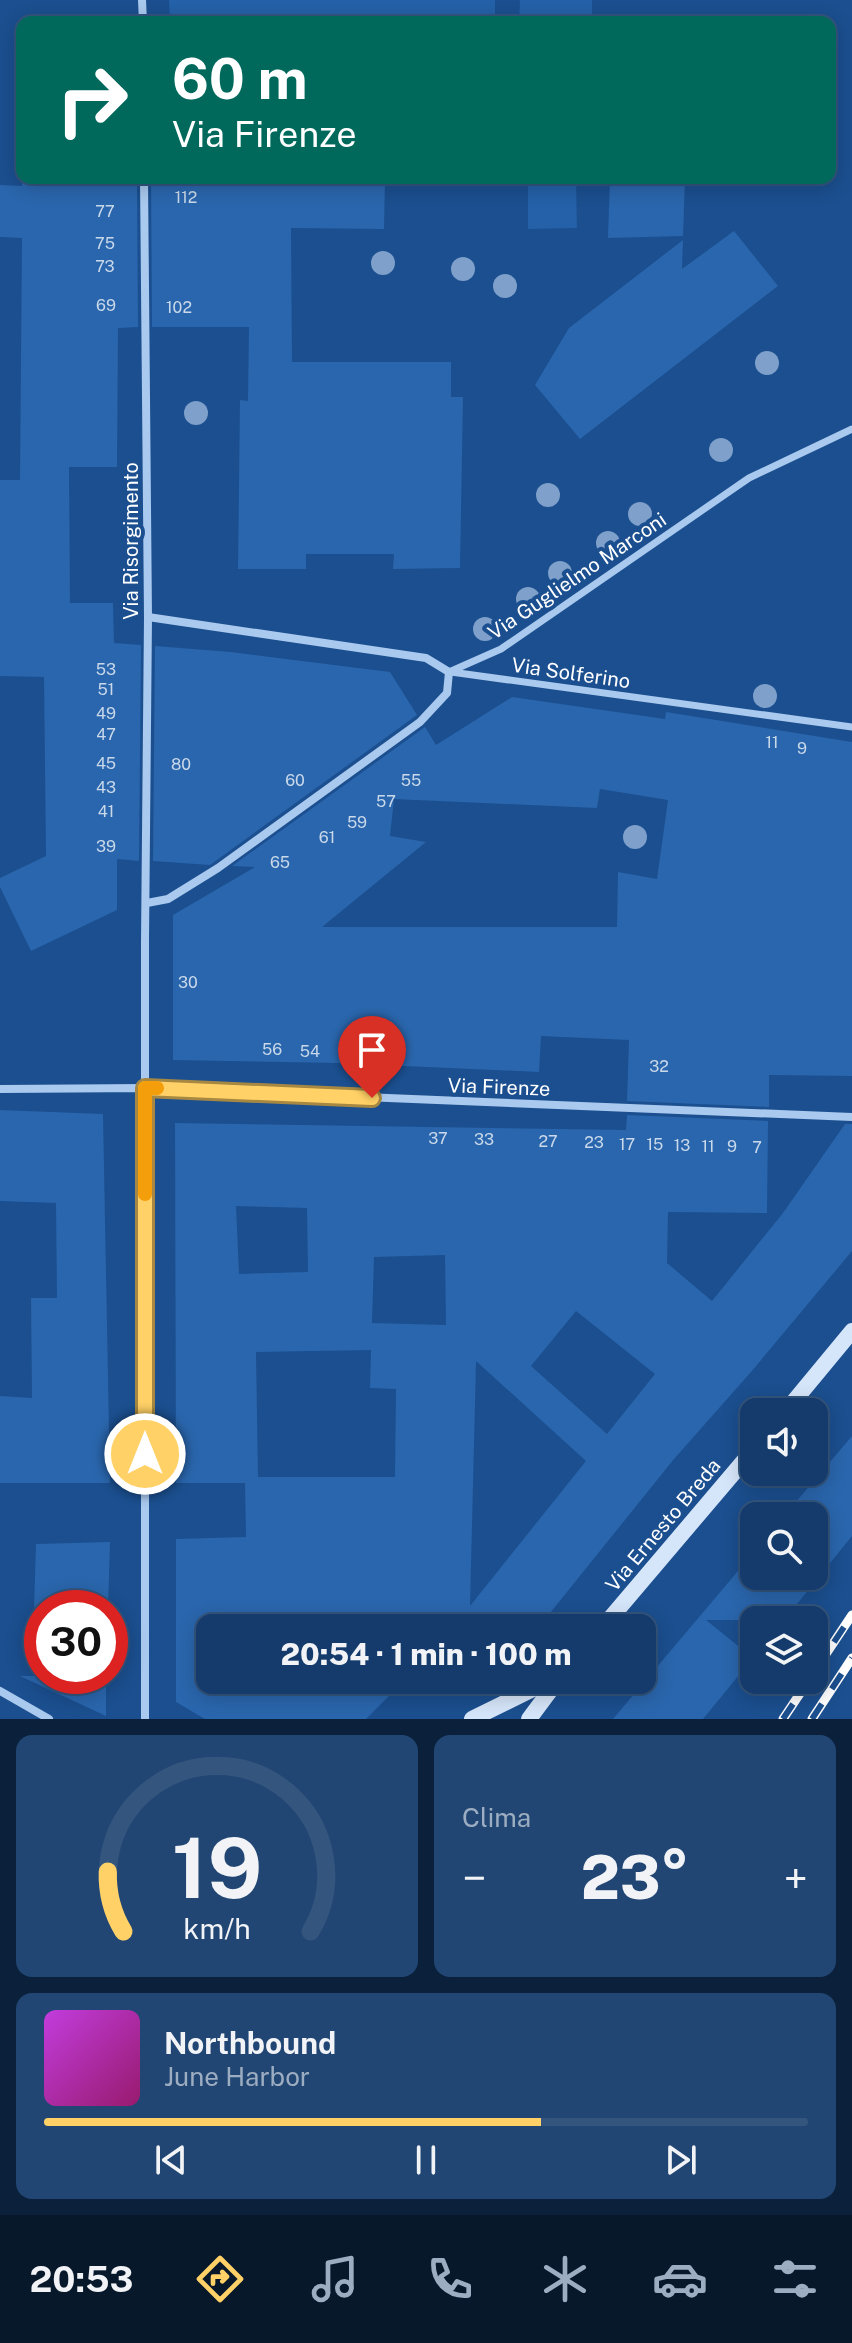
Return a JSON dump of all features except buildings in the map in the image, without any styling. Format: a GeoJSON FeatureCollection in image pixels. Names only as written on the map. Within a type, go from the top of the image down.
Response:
{"type":"FeatureCollection","features":[{"type":"Feature","properties":{"kind":"main road"},"geometry":{"type":"LineString","coordinates":[[797,1398],[852,1331]]}},
{"type":"Feature","properties":{"kind":"main road","name":"Via Ernesto Breda"},"geometry":{"type":"LineString","coordinates":[[614,1614],[740,1465]]}},
{"type":"Feature","properties":{"kind":"main road"},"geometry":{"type":"LineString","coordinates":[[472,1719],[523,1694]]}},
{"type":"Feature","properties":{"kind":"main road"},"geometry":{"type":"LineString","coordinates":[[529,1719],[548,1694]]}},
{"type":"Feature","properties":{"kind":"street","name":"Via Risorgimento"},"geometry":{"type":"LineString","coordinates":[[144,184],[148,617],[145,1088]]}},
{"type":"Feature","properties":{"kind":"street","name":"Via Guglielmo Marconi"},"geometry":{"type":"LineString","coordinates":[[449,672],[501,649],[749,478],[852,429]]}},
{"type":"Feature","properties":{"kind":"street","name":"Via Solferino"},"geometry":{"type":"LineString","coordinates":[[148,617],[426,658],[449,672],[852,727]]}},
{"type":"Feature","properties":{"kind":"street"},"geometry":{"type":"LineString","coordinates":[[147,903],[168,899],[218,868],[420,722],[447,693],[449,672]]}},
{"type":"Feature","properties":{"kind":"street"},"geometry":{"type":"LineString","coordinates":[[145,1088],[145,1719]]}},
{"type":"Feature","properties":{"kind":"street","name":"Via Firenze"},"geometry":{"type":"LineString","coordinates":[[0,1089],[145,1088],[852,1117]]}},
{"type":"Feature","properties":{"kind":"street"},"geometry":{"type":"LineString","coordinates":[[0,1691],[49,1719]]}},
{"type":"Feature","properties":{"kind":"shaded area"},"geometry":{"type":"Polygon","coordinates":[[[169,0],[495,0],[495,16],[170,16],[169,0]]]}},
{"type":"Feature","properties":{"kind":"shaded area"},"geometry":{"type":"Polygon","coordinates":[[[520,0],[592,0],[592,16],[519,16],[520,0]]]}},
{"type":"Feature","properties":{"kind":"shaded area"},"geometry":{"type":"Polygon","coordinates":[[[528,184],[576,184],[577,228],[528,229],[528,184]]]}},
{"type":"Feature","properties":{"kind":"railway"},"geometry":{"type":"LineString","coordinates":[[828,1651],[852,1615]]}},
{"type":"Feature","properties":{"kind":"railway"},"geometry":{"type":"LineString","coordinates":[[812,1719],[852,1658]]}},
{"type":"Feature","properties":{"kind":"railway"},"geometry":{"type":"LineString","coordinates":[[783,1719],[800,1694]]}},
{"type":"Feature","properties":{"kind":"slow traffic"},"geometry":{"type":"LineString","coordinates":[[145,1194],[145,1088],[157,1088]]}},
{"type":"Feature","properties":{"kind":"route"},"geometry":{"type":"LineString","coordinates":[[145,1454],[145,1088],[372,1098]]}}]}
